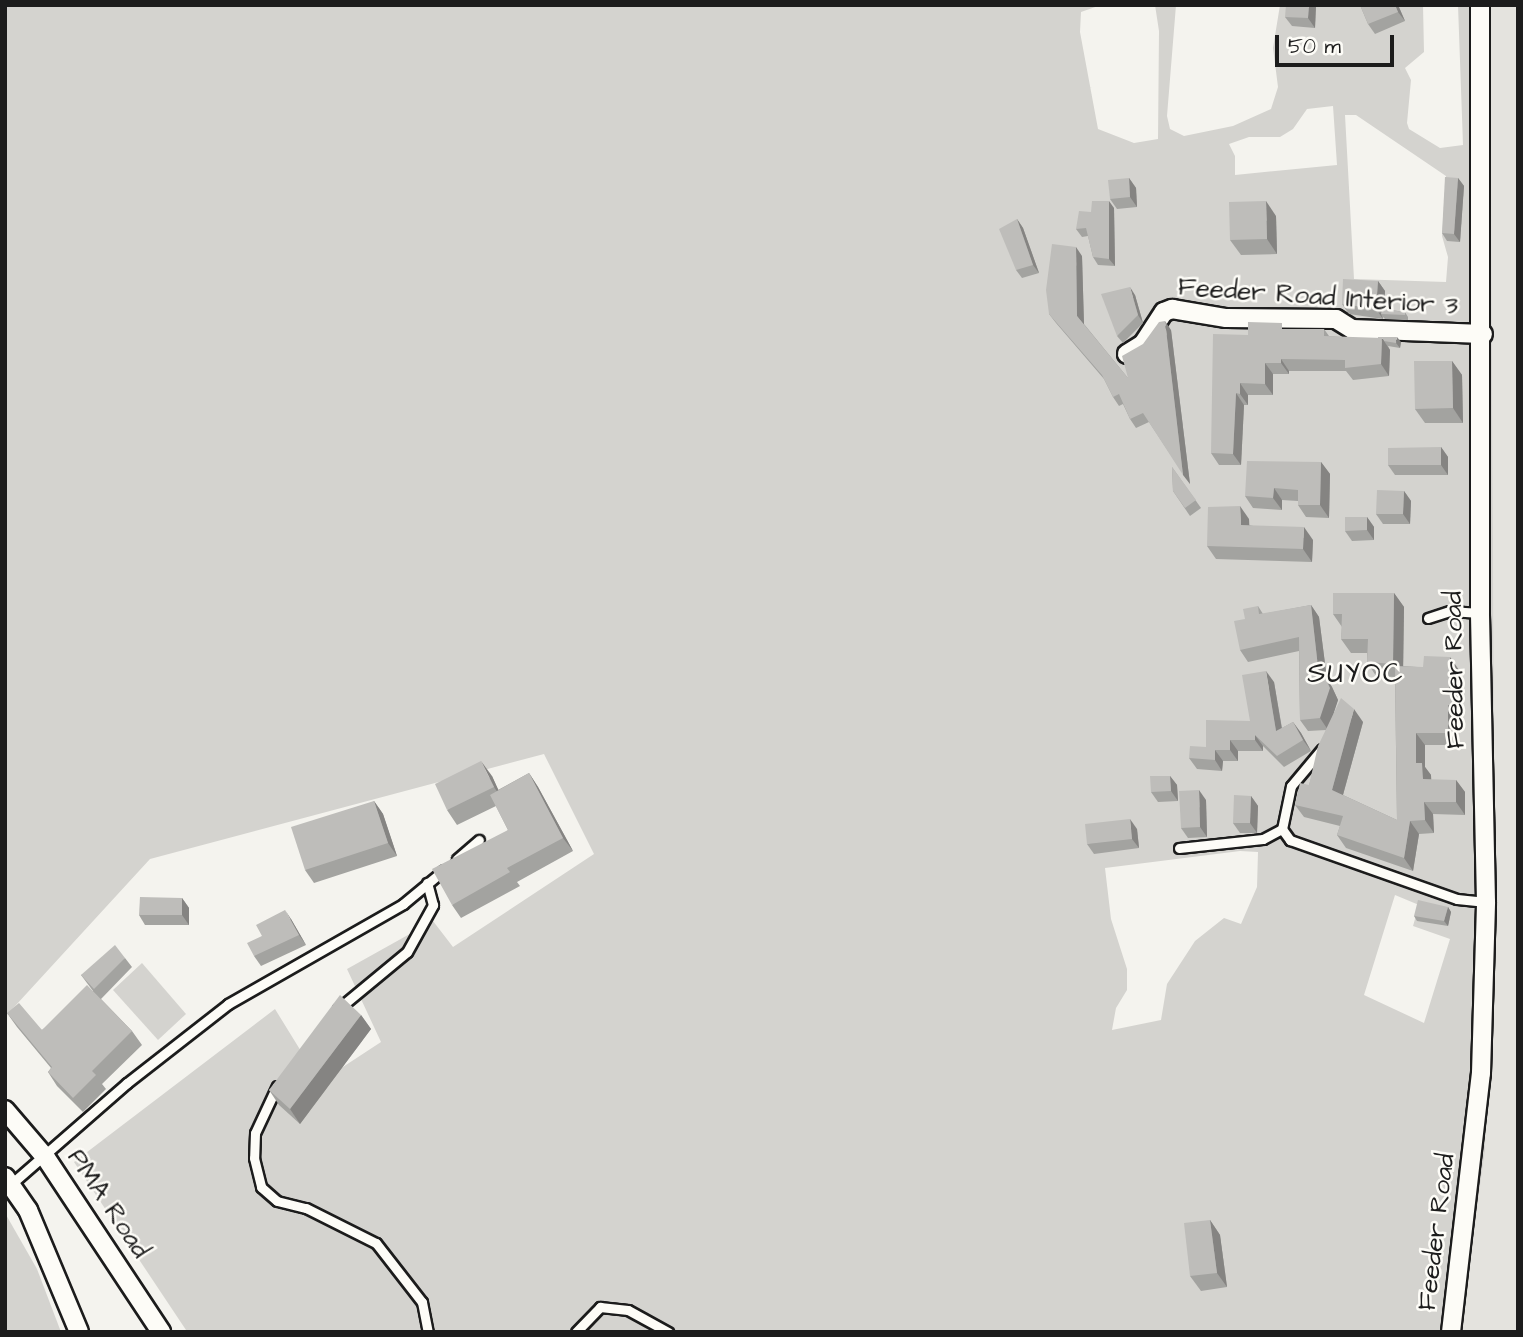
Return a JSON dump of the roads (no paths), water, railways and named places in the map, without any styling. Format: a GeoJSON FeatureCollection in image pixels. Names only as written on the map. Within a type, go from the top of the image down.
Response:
{"type":"FeatureCollection","features":[{"type":"Feature","properties":{"kind":"street","name":"Feeder Road"},"geometry":{"type":"LineString","coordinates":[[1451,1332],[1481,1073],[1486,902],[1480,613],[1483,334],[1480,5]]}},
{"type":"Feature","properties":{"kind":"street","name":"Feeder Road Interior 3"},"geometry":{"type":"LineString","coordinates":[[1127,354],[1143,344],[1164,312],[1172,309],[1226,317],[1336,319],[1352,329],[1483,334]]}},
{"type":"Feature","properties":{"kind":"street","name":"PMA Road"},"geometry":{"type":"LineString","coordinates":[[5,1110],[46,1158],[161,1332]]}},
{"type":"Feature","properties":{"kind":"street"},"geometry":{"type":"LineString","coordinates":[[8,1183],[60,1278],[79,1332]]}},
{"type":"Feature","properties":{"kind":"lane"},"geometry":{"type":"LineString","coordinates":[[1428,618],[1450,611],[1480,613]]}},
{"type":"Feature","properties":{"kind":"lane"},"geometry":{"type":"LineString","coordinates":[[1282,829],[1291,786],[1330,738]]}},
{"type":"Feature","properties":{"kind":"lane"},"geometry":{"type":"LineString","coordinates":[[1282,829],[1299,846],[1457,899],[1486,902]]}},
{"type":"Feature","properties":{"kind":"lane"},"geometry":{"type":"LineString","coordinates":[[1179,848],[1263,839],[1282,829]]}},
{"type":"Feature","properties":{"kind":"lane"},"geometry":{"type":"LineString","coordinates":[[8,1183],[46,1158],[127,1083],[228,1004],[403,904],[479,840]]}},
{"type":"Feature","properties":{"kind":"lane"},"geometry":{"type":"LineString","coordinates":[[326,1022],[407,952],[433,905],[428,883]]}},
{"type":"Feature","properties":{"kind":"lane"},"geometry":{"type":"LineString","coordinates":[[282,1076],[255,1133],[254,1157],[261,1187],[277,1200],[306,1208],[376,1243],[422,1302],[428,1332]]}},
{"type":"Feature","properties":{"kind":"lane"},"geometry":{"type":"LineString","coordinates":[[576,1332],[600,1307],[628,1310],[668,1332]]}},
{"type":"Feature","properties":{"kind":"district","name":"SUYOC"},"geometry":{"type":"Point","coordinates":[1356,674]}}]}
